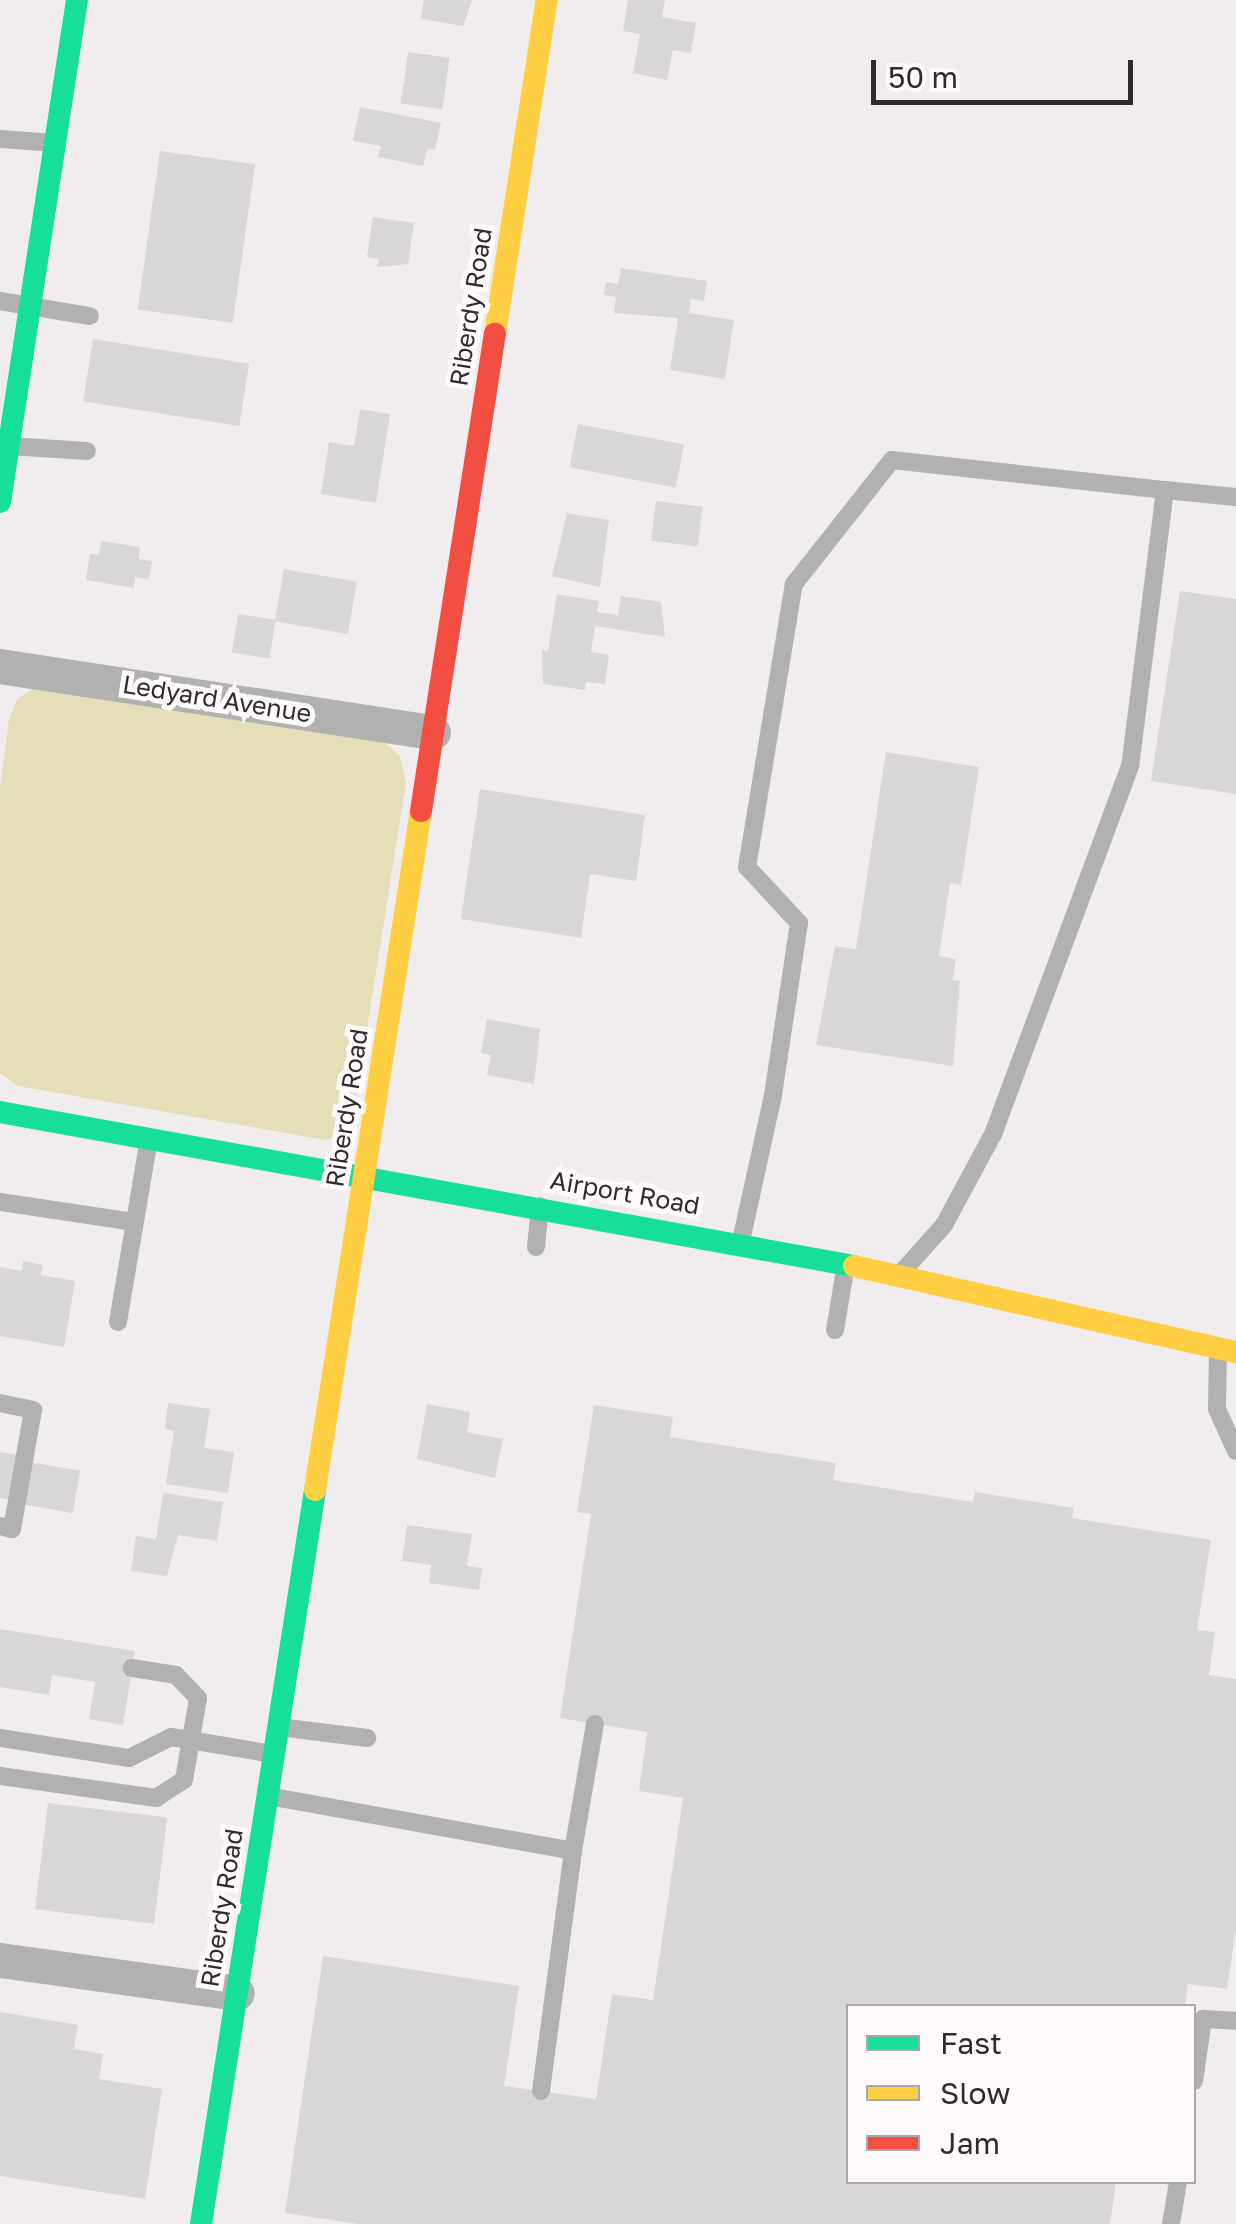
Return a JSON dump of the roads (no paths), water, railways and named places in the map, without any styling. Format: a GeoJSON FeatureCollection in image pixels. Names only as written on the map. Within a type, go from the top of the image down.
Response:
{"type":"FeatureCollection","features":[{"type":"Feature","properties":{"kind":"street"},"geometry":{"type":"LineString","coordinates":[[0,502],[78,0]]}},
{"type":"Feature","properties":{"kind":"street","name":"Riberdy Road"},"geometry":{"type":"LineString","coordinates":[[201,2224],[547,0]]}},
{"type":"Feature","properties":{"kind":"street","name":"Ledyard Avenue"},"geometry":{"type":"LineString","coordinates":[[0,666],[433,732]]}},
{"type":"Feature","properties":{"kind":"street","name":"Airport Road"},"geometry":{"type":"LineString","coordinates":[[0,1112],[741,1242],[1227,1350]]}},
{"type":"Feature","properties":{"kind":"street"},"geometry":{"type":"LineString","coordinates":[[0,1960],[237,1993]]}},
{"type":"Feature","properties":{"kind":"lane"},"geometry":{"type":"LineString","coordinates":[[0,138],[56,143]]}},
{"type":"Feature","properties":{"kind":"lane"},"geometry":{"type":"LineString","coordinates":[[0,301],[90,316]]}},
{"type":"Feature","properties":{"kind":"lane"},"geometry":{"type":"LineString","coordinates":[[9,446],[87,451]]}},
{"type":"Feature","properties":{"kind":"lane"},"geometry":{"type":"LineString","coordinates":[[741,1242],[773,1095],[799,923],[747,867],[794,584],[892,460],[1236,497]]}},
{"type":"Feature","properties":{"kind":"lane"},"geometry":{"type":"LineString","coordinates":[[898,1275],[944,1225],[993,1134],[1130,766],[1165,490]]}},
{"type":"Feature","properties":{"kind":"lane"},"geometry":{"type":"LineString","coordinates":[[118,1322],[150,1137]]}},
{"type":"Feature","properties":{"kind":"lane"},"geometry":{"type":"LineString","coordinates":[[0,1202],[134,1222]]}},
{"type":"Feature","properties":{"kind":"lane"},"geometry":{"type":"LineString","coordinates":[[536,1247],[540,1205]]}},
{"type":"Feature","properties":{"kind":"lane"},"geometry":{"type":"LineString","coordinates":[[835,1330],[846,1264]]}},
{"type":"Feature","properties":{"kind":"lane"},"geometry":{"type":"LineString","coordinates":[[1227,1350],[1217,1409],[1236,1451]]}},
{"type":"Feature","properties":{"kind":"lane"},"geometry":{"type":"LineString","coordinates":[[0,1403],[32,1410],[12,1529],[0,1526]]}},
{"type":"Feature","properties":{"kind":"lane"},"geometry":{"type":"LineString","coordinates":[[0,1776],[156,1798],[184,1780],[194,1741],[198,1698],[176,1676],[132,1668]]}},
{"type":"Feature","properties":{"kind":"lane"},"geometry":{"type":"LineString","coordinates":[[541,2091],[573,1851],[596,1724]]}},
{"type":"Feature","properties":{"kind":"lane"},"geometry":{"type":"LineString","coordinates":[[278,1727],[366,1738]]}},
{"type":"Feature","properties":{"kind":"lane"},"geometry":{"type":"LineString","coordinates":[[0,1738],[129,1758],[171,1737],[274,1754]]}},
{"type":"Feature","properties":{"kind":"lane"},"geometry":{"type":"LineString","coordinates":[[268,1796],[573,1851]]}},
{"type":"Feature","properties":{"kind":"lane"},"geometry":{"type":"LineString","coordinates":[[1196,2066],[1203,2019],[1236,2021]]}},
{"type":"Feature","properties":{"kind":"lane"},"geometry":{"type":"LineString","coordinates":[[1171,2224],[1178,2184]]}}]}
